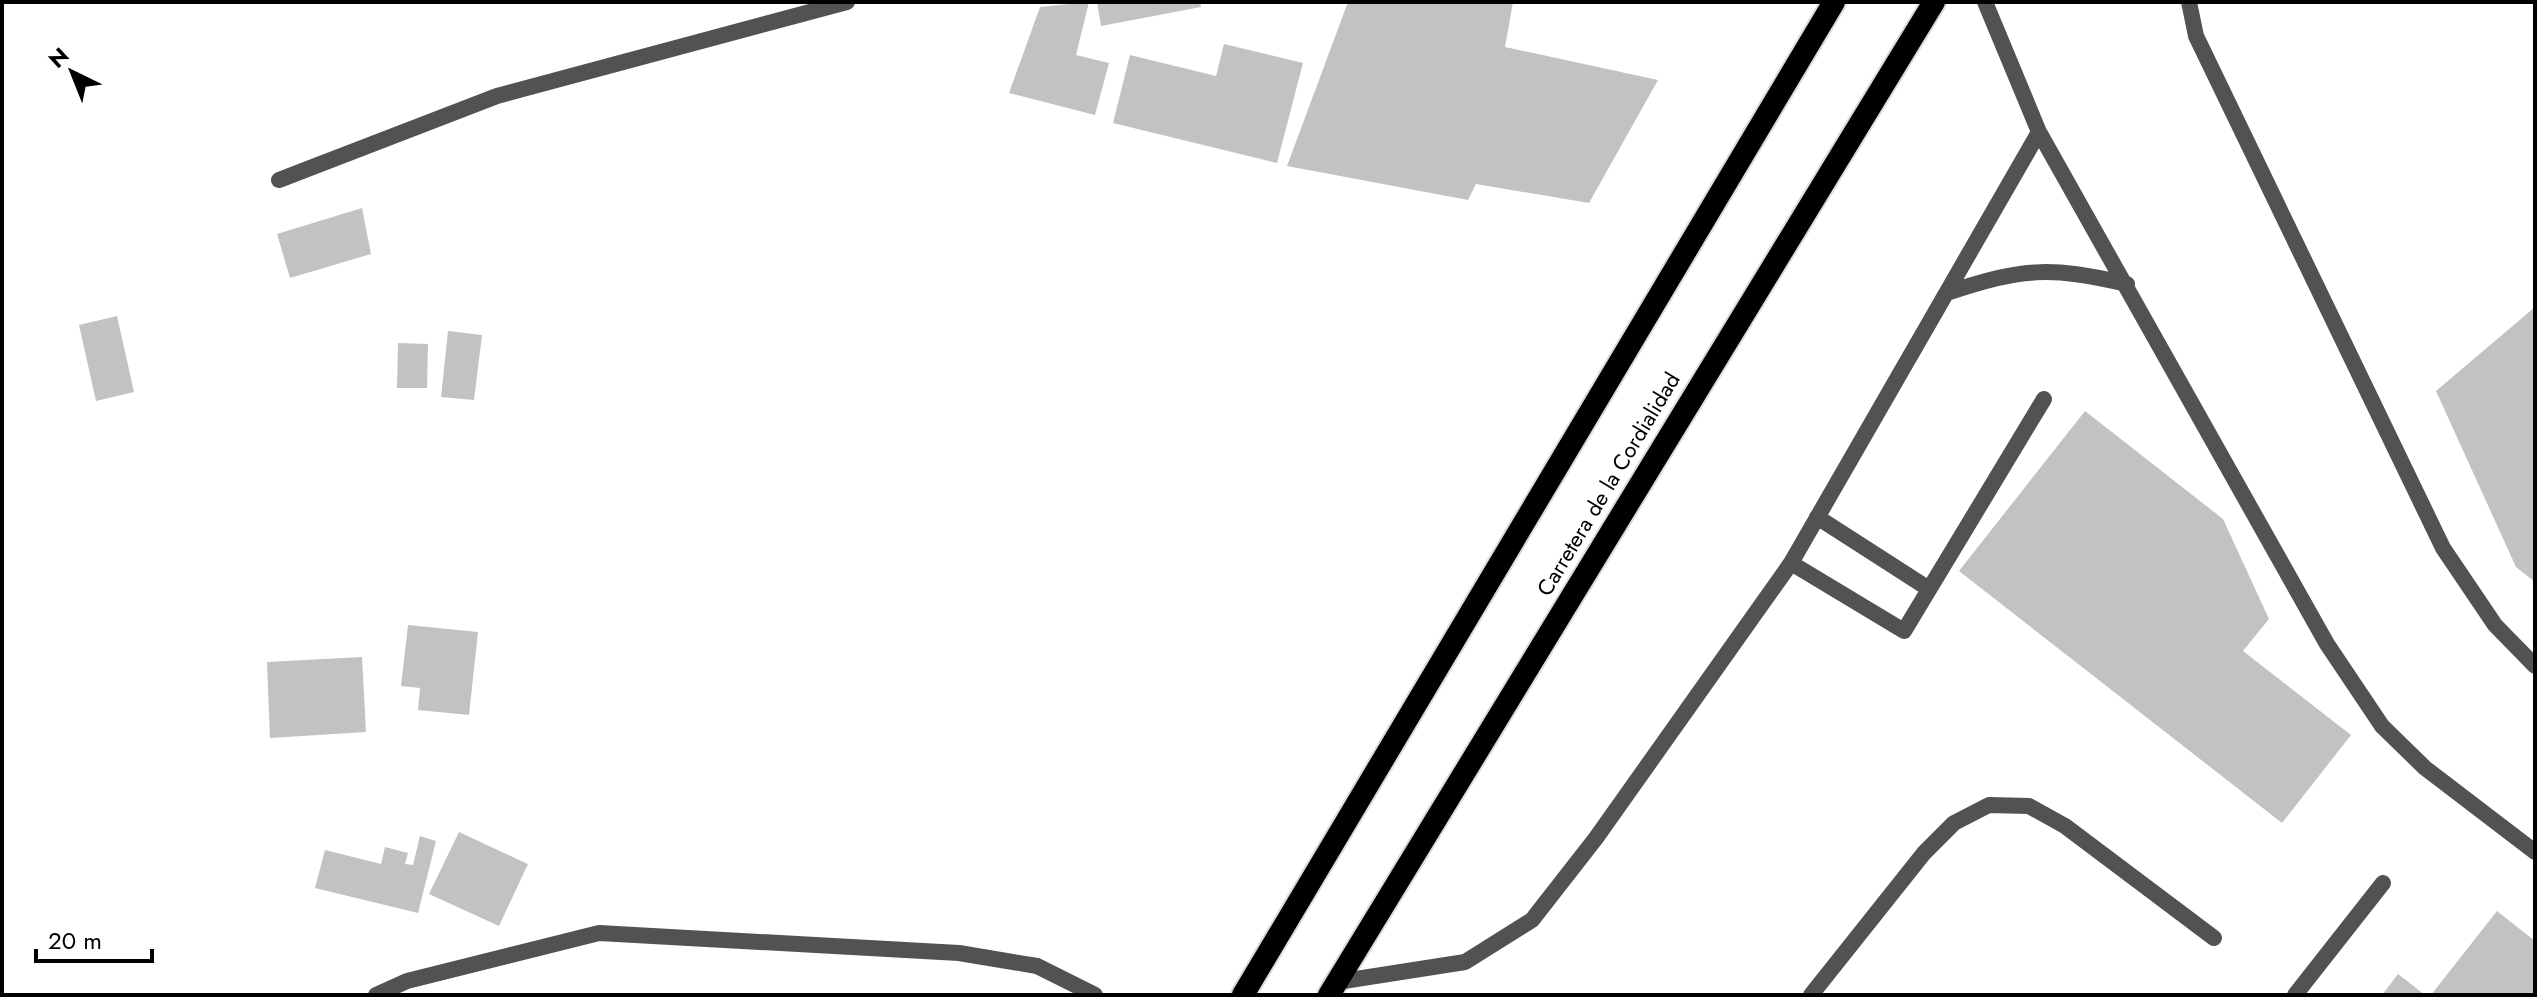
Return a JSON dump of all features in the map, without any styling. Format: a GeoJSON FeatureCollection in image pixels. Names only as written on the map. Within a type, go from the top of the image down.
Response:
{"type":"FeatureCollection","features":[{"type":"Feature","properties":{"kind":"highway"},"geometry":{"type":"LineString","coordinates":[[1243,995],[1834,2]]}},
{"type":"Feature","properties":{"kind":"highway","name":"Carretera de la Cordialidad"},"geometry":{"type":"LineString","coordinates":[[1333,988],[1934,2]]}},
{"type":"Feature","properties":{"kind":"lane"},"geometry":{"type":"LineString","coordinates":[[279,180],[497,96],[847,2]]}},
{"type":"Feature","properties":{"kind":"lane"},"geometry":{"type":"LineString","coordinates":[[1985,2],[2039,132],[2327,644],[2382,726],[2425,768],[2535,852]]}},
{"type":"Feature","properties":{"kind":"lane"},"geometry":{"type":"LineString","coordinates":[[2189,2],[2196,36],[2443,548],[2495,625],[2535,666]]}},
{"type":"Feature","properties":{"kind":"lane"},"geometry":{"type":"LineString","coordinates":[[1333,988],[1465,962],[1532,920],[1596,838],[1791,563],[2039,132]]}},
{"type":"Feature","properties":{"kind":"lane"},"geometry":{"type":"LineString","coordinates":[[1947,293],[2005,273],[2067,270],[2127,284]]}},
{"type":"Feature","properties":{"kind":"lane"},"geometry":{"type":"LineString","coordinates":[[1791,563],[1904,631],[2044,399]]}},
{"type":"Feature","properties":{"kind":"lane"},"geometry":{"type":"LineString","coordinates":[[1817,517],[1929,589]]}},
{"type":"Feature","properties":{"kind":"lane"},"geometry":{"type":"LineString","coordinates":[[1811,995],[1924,853],[1954,823],[1989,805],[2029,806],[2065,826],[2214,938]]}},
{"type":"Feature","properties":{"kind":"lane"},"geometry":{"type":"LineString","coordinates":[[2295,995],[2383,883]]}},
{"type":"Feature","properties":{"kind":"lane"},"geometry":{"type":"LineString","coordinates":[[376,995],[407,981],[599,933],[959,953],[1037,966],[1095,995]]}},
{"type":"Feature","properties":{"kind":"building"},"geometry":{"type":"Polygon","coordinates":[[[1089,2],[1076,55],[1109,63],[1095,115],[1009,93],[1040,7],[1089,2]]]}},
{"type":"Feature","properties":{"kind":"building"},"geometry":{"type":"Polygon","coordinates":[[[1097,2],[1200,2],[1201,7],[1101,26],[1097,2]]]}},
{"type":"Feature","properties":{"kind":"building"},"geometry":{"type":"Polygon","coordinates":[[[1348,2],[1513,2],[1505,47],[1658,80],[1589,203],[1476,184],[1468,200],[1287,166],[1348,2]]]}},
{"type":"Feature","properties":{"kind":"building"},"geometry":{"type":"Polygon","coordinates":[[[1224,44],[1303,63],[1277,163],[1113,123],[1130,55],[1216,76],[1224,44]]]}},
{"type":"Feature","properties":{"kind":"building"},"geometry":{"type":"Polygon","coordinates":[[[362,208],[371,254],[290,278],[277,234],[362,208]]]}},
{"type":"Feature","properties":{"kind":"building"},"geometry":{"type":"Polygon","coordinates":[[[2535,307],[2535,582],[2516,567],[2436,391],[2535,307]]]}},
{"type":"Feature","properties":{"kind":"building"},"geometry":{"type":"Polygon","coordinates":[[[117,316],[134,392],[96,401],[79,325],[117,316]]]}},
{"type":"Feature","properties":{"kind":"building"},"geometry":{"type":"Polygon","coordinates":[[[448,331],[482,335],[474,400],[441,397],[448,331]]]}},
{"type":"Feature","properties":{"kind":"building"},"geometry":{"type":"Polygon","coordinates":[[[398,343],[428,344],[427,388],[397,388],[398,343]]]}},
{"type":"Feature","properties":{"kind":"building"},"geometry":{"type":"Polygon","coordinates":[[[2085,411],[2223,519],[2269,619],[2243,651],[2351,735],[2282,823],[1959,571],[2085,411]]]}},
{"type":"Feature","properties":{"kind":"building"},"geometry":{"type":"Polygon","coordinates":[[[408,625],[478,632],[469,715],[418,710],[420,688],[401,686],[408,625]]]}},
{"type":"Feature","properties":{"kind":"building"},"geometry":{"type":"Polygon","coordinates":[[[362,657],[366,732],[270,738],[267,662],[362,657]]]}},
{"type":"Feature","properties":{"kind":"building"},"geometry":{"type":"Polygon","coordinates":[[[459,832],[528,864],[499,926],[429,894],[459,832]]]}},
{"type":"Feature","properties":{"kind":"building"},"geometry":{"type":"Polygon","coordinates":[[[420,836],[436,841],[418,913],[315,888],[325,850],[381,864],[385,847],[408,853],[405,864],[413,865],[420,836]]]}},
{"type":"Feature","properties":{"kind":"building"},"geometry":{"type":"Polygon","coordinates":[[[2497,911],[2535,941],[2535,995],[2431,995],[2497,911]]]}},
{"type":"Feature","properties":{"kind":"building"},"geometry":{"type":"Polygon","coordinates":[[[2398,974],[2425,995],[2382,995],[2398,974]]]}}]}
